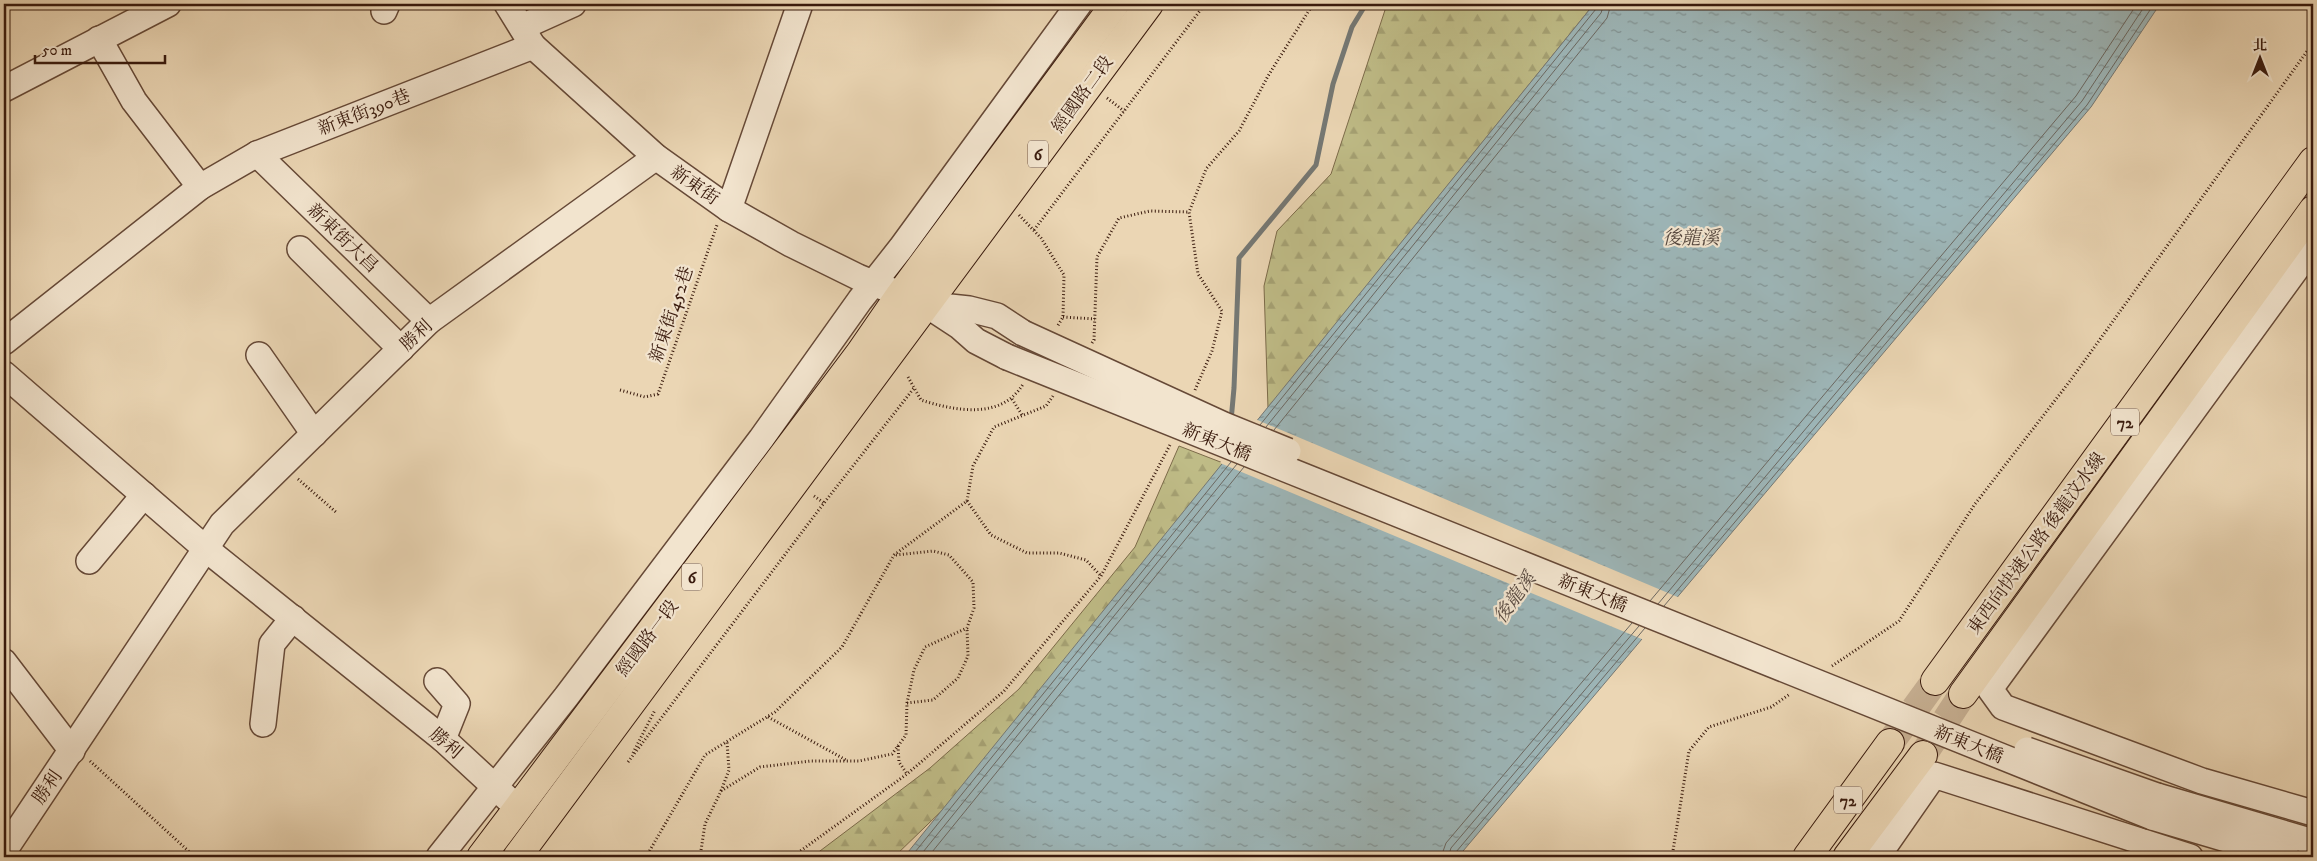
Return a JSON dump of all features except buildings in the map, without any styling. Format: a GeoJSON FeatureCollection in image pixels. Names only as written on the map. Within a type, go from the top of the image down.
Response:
{"type":"FeatureCollection","features":[{"type":"Feature","properties":{"kind":"main road","name":"經國路二段"},"geometry":{"type":"LineString","coordinates":[[900,295],[1115,4]]}},
{"type":"Feature","properties":{"kind":"main road","name":"經國路二段"},"geometry":{"type":"LineString","coordinates":[[927,305],[1149,4]]}},
{"type":"Feature","properties":{"kind":"main road","name":"東西向快速公路 後龍汶水線"},"geometry":{"type":"LineString","coordinates":[[1935,682],[2313,161]]}},
{"type":"Feature","properties":{"kind":"main road","name":"東西向快速公路 後龍汶水線"},"geometry":{"type":"LineString","coordinates":[[1963,694],[2313,210]]}},
{"type":"Feature","properties":{"kind":"main road","name":"經國路一段"},"geometry":{"type":"LineString","coordinates":[[481,857],[860,353],[900,295]]}},
{"type":"Feature","properties":{"kind":"main road","name":"經國路一段"},"geometry":{"type":"LineString","coordinates":[[518,857],[927,305]]}},
{"type":"Feature","properties":{"kind":"main road","name":"72"},"geometry":{"type":"LineString","coordinates":[[1807,857],[1890,743]]}},
{"type":"Feature","properties":{"kind":"main road","name":"72"},"geometry":{"type":"LineString","coordinates":[[1847,857],[1923,755]]}},
{"type":"Feature","properties":{"kind":"street"},"geometry":{"type":"LineString","coordinates":[[4,89],[168,4]]}},
{"type":"Feature","properties":{"kind":"street","name":"新東街"},"geometry":{"type":"LineString","coordinates":[[507,4],[527,37],[656,157],[726,207],[791,244],[874,284],[927,305]]}},
{"type":"Feature","properties":{"kind":"street","name":"新東街390巷"},"geometry":{"type":"LineString","coordinates":[[200,187],[256,154],[527,37],[573,4]]}},
{"type":"Feature","properties":{"kind":"street"},"geometry":{"type":"LineString","coordinates":[[726,207],[780,66],[800,4]]}},
{"type":"Feature","properties":{"kind":"street"},"geometry":{"type":"LineString","coordinates":[[439,857],[495,788],[755,447],[1079,4]]}},
{"type":"Feature","properties":{"kind":"street"},"geometry":{"type":"LineString","coordinates":[[4,342],[200,187],[134,101],[99,40]]}},
{"type":"Feature","properties":{"kind":"street","name":"新東街大昌"},"geometry":{"type":"LineString","coordinates":[[256,154],[429,322]]}},
{"type":"Feature","properties":{"kind":"street","name":"勝利"},"geometry":{"type":"LineString","coordinates":[[6,840],[72,751],[222,524],[429,322],[656,157]]}},
{"type":"Feature","properties":{"kind":"street"},"geometry":{"type":"LineString","coordinates":[[2313,246],[1990,689],[2003,707],[2202,781],[2313,813]]}},
{"type":"Feature","properties":{"kind":"street"},"geometry":{"type":"LineString","coordinates":[[300,249],[401,349]]}},
{"type":"Feature","properties":{"kind":"street","name":"新東大橋"},"geometry":{"type":"LineString","coordinates":[[927,305],[969,309],[997,316],[1023,333],[1224,426],[2154,806]]}},
{"type":"Feature","properties":{"kind":"street","name":"新東大橋"},"geometry":{"type":"LineString","coordinates":[[927,305],[959,326],[976,341],[1006,357],[2154,806]]}},
{"type":"Feature","properties":{"kind":"street"},"geometry":{"type":"LineString","coordinates":[[259,355],[314,434]]}},
{"type":"Feature","properties":{"kind":"street"},"geometry":{"type":"LineString","coordinates":[[4,374],[206,548]]}},
{"type":"Feature","properties":{"kind":"street"},"geometry":{"type":"LineString","coordinates":[[89,561],[144,495]]}},
{"type":"Feature","properties":{"kind":"street","name":"勝利"},"geometry":{"type":"LineString","coordinates":[[206,548],[443,739],[495,788],[520,807]]}},
{"type":"Feature","properties":{"kind":"street"},"geometry":{"type":"LineString","coordinates":[[263,724],[272,644],[293,618]]}},
{"type":"Feature","properties":{"kind":"street"},"geometry":{"type":"LineString","coordinates":[[4,662],[72,751]]}},
{"type":"Feature","properties":{"kind":"street"},"geometry":{"type":"LineString","coordinates":[[437,681],[457,704],[443,739]]}},
{"type":"Feature","properties":{"kind":"street"},"geometry":{"type":"LineString","coordinates":[[1877,857],[1934,775],[2190,857]]}},
{"type":"Feature","properties":{"kind":"street"},"geometry":{"type":"LineString","coordinates":[[2154,806],[2313,842]]}},
{"type":"Feature","properties":{"kind":"street"},"geometry":{"type":"LineString","coordinates":[[2154,806],[2287,857]]}},
{"type":"Feature","properties":{"kind":"path"},"geometry":{"type":"LineString","coordinates":[[1034,230],[1206,4]]}},
{"type":"Feature","properties":{"kind":"path"},"geometry":{"type":"LineString","coordinates":[[1193,394],[1212,351],[1222,311],[1198,274],[1189,212],[1206,169],[1239,131],[1268,76],[1313,4]]}},
{"type":"Feature","properties":{"kind":"path"},"geometry":{"type":"LineString","coordinates":[[1827,670],[1900,621],[1975,504],[2070,381],[2313,43]]}},
{"type":"Feature","properties":{"kind":"path"},"geometry":{"type":"LineString","coordinates":[[1100,93],[1124,111]]}},
{"type":"Feature","properties":{"kind":"path","name":"新東街452巷"},"geometry":{"type":"LineString","coordinates":[[620,390],[645,398],[658,394],[726,207]]}},
{"type":"Feature","properties":{"kind":"path"},"geometry":{"type":"LineString","coordinates":[[1089,347],[1094,340],[1097,257],[1118,218],[1150,211],[1189,212]]}},
{"type":"Feature","properties":{"kind":"path"},"geometry":{"type":"LineString","coordinates":[[1062,317],[1095,319]]}},
{"type":"Feature","properties":{"kind":"path"},"geometry":{"type":"LineString","coordinates":[[657,706],[628,762],[824,503],[914,388]]}},
{"type":"Feature","properties":{"kind":"path"},"geometry":{"type":"LineString","coordinates":[[646,857],[705,755],[775,712],[842,647],[894,555],[967,501],[973,466],[994,427],[1046,406],[1057,391]]}},
{"type":"Feature","properties":{"kind":"path"},"geometry":{"type":"LineString","coordinates":[[1012,399],[1022,415]]}},
{"type":"Feature","properties":{"kind":"path"},"geometry":{"type":"LineString","coordinates":[[792,857],[907,774],[1004,691],[1101,576],[1174,437]]}},
{"type":"Feature","properties":{"kind":"path"},"geometry":{"type":"LineString","coordinates":[[283,465],[337,513]]}},
{"type":"Feature","properties":{"kind":"path"},"geometry":{"type":"LineString","coordinates":[[814,496],[824,503]]}},
{"type":"Feature","properties":{"kind":"path"},"geometry":{"type":"LineString","coordinates":[[967,501],[992,535],[1027,554],[1059,553],[1086,560],[1101,576]]}},
{"type":"Feature","properties":{"kind":"path"},"geometry":{"type":"LineString","coordinates":[[894,555],[932,551],[949,555],[973,582],[974,608],[967,628],[968,656],[958,678],[933,700],[907,703]]}},
{"type":"Feature","properties":{"kind":"path"},"geometry":{"type":"LineString","coordinates":[[721,791],[760,767],[812,761],[859,761],[892,754],[906,735],[907,703],[914,670],[925,647],[967,628]]}},
{"type":"Feature","properties":{"kind":"path"},"geometry":{"type":"LineString","coordinates":[[1672,857],[1689,751],[1709,727],[1770,707],[1795,691]]}},
{"type":"Feature","properties":{"kind":"path"},"geometry":{"type":"LineString","coordinates":[[671,694],[676,698]]}},
{"type":"Feature","properties":{"kind":"path"},"geometry":{"type":"LineString","coordinates":[[768,717],[847,761]]}},
{"type":"Feature","properties":{"kind":"path"},"geometry":{"type":"LineString","coordinates":[[700,857],[705,824],[729,770],[727,742]]}},
{"type":"Feature","properties":{"kind":"path"},"geometry":{"type":"LineString","coordinates":[[898,746],[899,762],[907,774]]}},
{"type":"Feature","properties":{"kind":"path"},"geometry":{"type":"LineString","coordinates":[[72,751],[86,757],[195,857]]}},
{"type":"Feature","properties":{"kind":"green space"},"geometry":{"type":"Polygon","coordinates":[[[1387,4],[1594,4],[1268,408],[1264,286],[1277,231],[1331,174],[1387,4]]]}},
{"type":"Feature","properties":{"kind":"green space"},"geometry":{"type":"Polygon","coordinates":[[[1179,446],[1223,463],[990,764],[894,857],[812,857],[930,768],[1019,689],[1135,547],[1179,446]]]}},
{"type":"Feature","properties":{"kind":"water","name":"後龍溪"},"geometry":{"type":"Polygon","coordinates":[[[1594,4],[2160,4],[2091,107],[1458,857],[904,857],[1594,4]]]}},
{"type":"Feature","properties":{"kind":"pier"},"geometry":{"type":"Polygon","coordinates":[[[1255,419],[1680,598],[1644,640],[1220,463],[1255,419]]]}},
{"type":"Feature","properties":{"kind":"waterway"},"geometry":{"type":"LineString","coordinates":[[1231,421],[1239,258],[1316,165],[1333,84],[1352,27],[1366,4]]}},
{"type":"Feature","properties":{"kind":"tunnel"},"geometry":{"type":"LineString","coordinates":[[1890,743],[1935,681]]}},
{"type":"Feature","properties":{"kind":"tunnel"},"geometry":{"type":"LineString","coordinates":[[1923,755],[1963,694]]}}]}
